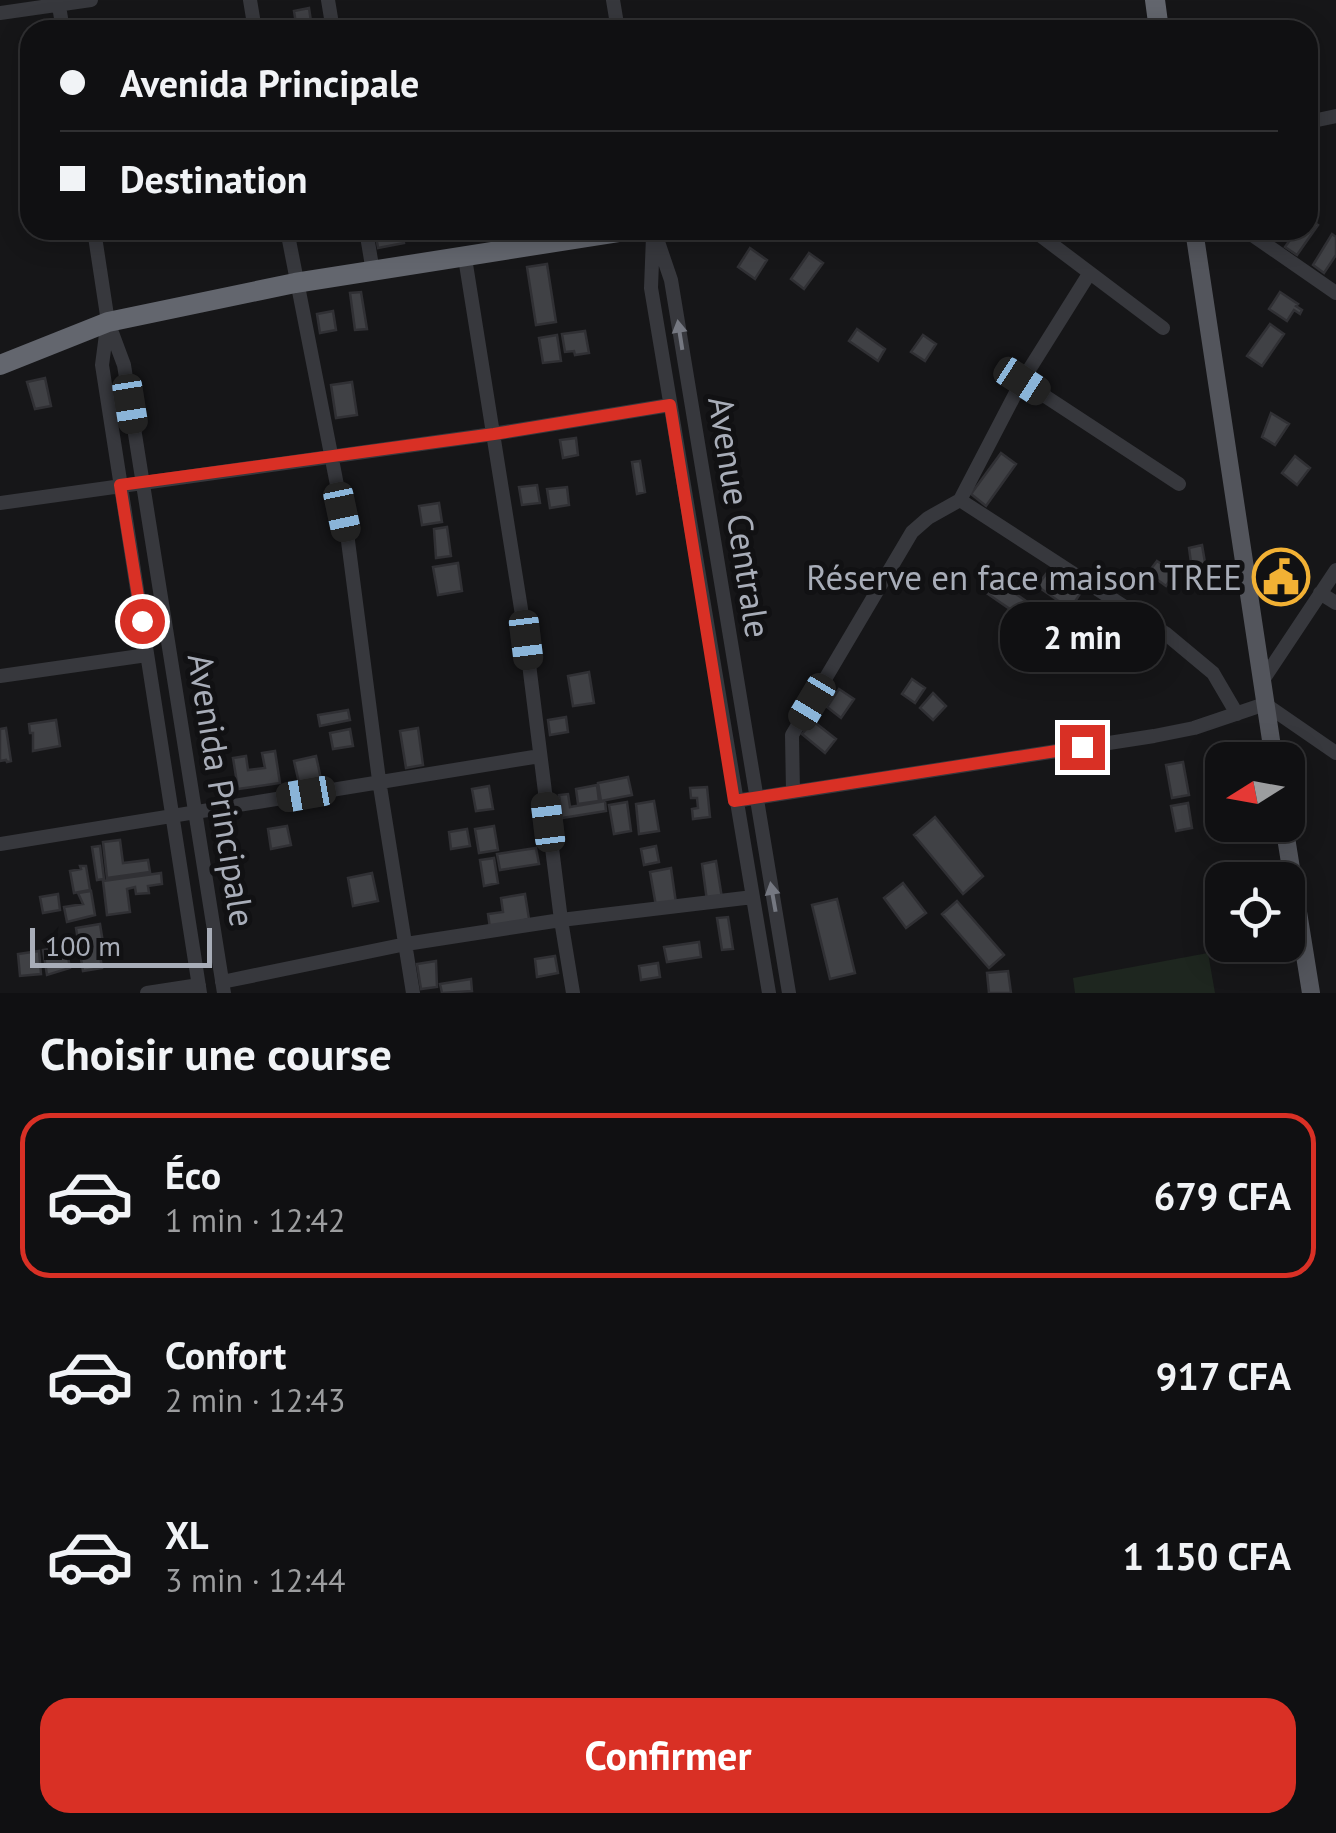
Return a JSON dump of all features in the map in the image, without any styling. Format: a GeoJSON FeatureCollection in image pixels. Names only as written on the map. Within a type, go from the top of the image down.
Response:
{"type":"FeatureCollection","features":[{"type":"Feature","properties":{"kind":"highway"},"geometry":{"type":"LineString","coordinates":[[0,365],[108,322],[295,283],[572,240]]}},
{"type":"Feature","properties":{"kind":"main road"},"geometry":{"type":"LineString","coordinates":[[1192,240],[1271,742]]}},
{"type":"Feature","properties":{"kind":"main road"},"geometry":{"type":"LineString","coordinates":[[1287,842],[1311,993]]}},
{"type":"Feature","properties":{"kind":"street"},"geometry":{"type":"LineString","coordinates":[[0,14],[92,0]]}},
{"type":"Feature","properties":{"kind":"street"},"geometry":{"type":"LineString","coordinates":[[96,240],[108,322]]}},
{"type":"Feature","properties":{"kind":"street"},"geometry":{"type":"LineString","coordinates":[[289,240],[348,541],[379,780],[413,993]]}},
{"type":"Feature","properties":{"kind":"street"},"geometry":{"type":"LineString","coordinates":[[367,240],[372,272]]}},
{"type":"Feature","properties":{"kind":"street","name":"Avenue Centrale"},"geometry":{"type":"LineString","coordinates":[[653,240],[651,288],[769,993]]}},
{"type":"Feature","properties":{"kind":"street","name":"Avenue Centrale"},"geometry":{"type":"LineString","coordinates":[[657,240],[670,280],[789,993]]}},
{"type":"Feature","properties":{"kind":"street"},"geometry":{"type":"LineString","coordinates":[[1047,240],[1163,328]]}},
{"type":"Feature","properties":{"kind":"street"},"geometry":{"type":"LineString","coordinates":[[1259,240],[1336,293]]}},
{"type":"Feature","properties":{"kind":"street"},"geometry":{"type":"LineString","coordinates":[[465,258],[526,640],[573,993]]}},
{"type":"Feature","properties":{"kind":"street"},"geometry":{"type":"LineString","coordinates":[[793,792],[792,735],[912,532],[960,500],[1022,381],[1090,274]]}},
{"type":"Feature","properties":{"kind":"street","name":"Avenida Principale"},"geometry":{"type":"LineString","coordinates":[[108,322],[124,365],[223,987]]}},
{"type":"Feature","properties":{"kind":"street","name":"Avenida Principale"},"geometry":{"type":"LineString","coordinates":[[108,322],[102,365],[199,989]]}},
{"type":"Feature","properties":{"kind":"street"},"geometry":{"type":"LineString","coordinates":[[1022,381],[1180,484]]}},
{"type":"Feature","properties":{"kind":"street"},"geometry":{"type":"LineString","coordinates":[[0,503],[494,434],[670,405]]}},
{"type":"Feature","properties":{"kind":"street"},"geometry":{"type":"LineString","coordinates":[[960,500],[1165,633],[1212,673],[1237,714]]}},
{"type":"Feature","properties":{"kind":"street"},"geometry":{"type":"LineString","coordinates":[[1262,682],[1336,570]]}},
{"type":"Feature","properties":{"kind":"street"},"geometry":{"type":"LineString","coordinates":[[1320,594],[1336,604]]}},
{"type":"Feature","properties":{"kind":"street"},"geometry":{"type":"LineString","coordinates":[[0,676],[147,655]]}},
{"type":"Feature","properties":{"kind":"street"},"geometry":{"type":"LineString","coordinates":[[734,801],[1154,736],[1194,728],[1265,704],[1336,753]]}},
{"type":"Feature","properties":{"kind":"street"},"geometry":{"type":"LineString","coordinates":[[0,844],[540,756]]}},
{"type":"Feature","properties":{"kind":"street"},"geometry":{"type":"LineString","coordinates":[[223,987],[406,944],[753,897]]}},
{"type":"Feature","properties":{"kind":"street"},"geometry":{"type":"LineString","coordinates":[[147,993],[199,989]]}},
{"type":"Feature","properties":{"kind":"shaded area"},"geometry":{"type":"Polygon","coordinates":[[[1205,954],[1215,993],[1075,993],[1073,978],[1205,954]]]}},
{"type":"Feature","properties":{"kind":"building"},"geometry":{"type":"Polygon","coordinates":[[[309,8],[311,20],[295,20],[294,11],[309,8]]]}},
{"type":"Feature","properties":{"kind":"building"},"geometry":{"type":"Polygon","coordinates":[[[1332,234],[1336,237],[1336,255],[1324,273],[1313,265],[1332,234]]]}},
{"type":"Feature","properties":{"kind":"building"},"geometry":{"type":"Polygon","coordinates":[[[377,240],[403,240],[404,243],[378,248],[377,240]]]}},
{"type":"Feature","properties":{"kind":"building"},"geometry":{"type":"Polygon","coordinates":[[[1290,240],[1308,240],[1297,255],[1285,247],[1290,240]]]}},
{"type":"Feature","properties":{"kind":"building"},"geometry":{"type":"Polygon","coordinates":[[[750,248],[767,260],[755,279],[738,267],[750,248]]]}},
{"type":"Feature","properties":{"kind":"building"},"geometry":{"type":"Polygon","coordinates":[[[809,253],[823,263],[804,289],[791,279],[809,253]]]}},
{"type":"Feature","properties":{"kind":"building"},"geometry":{"type":"Polygon","coordinates":[[[547,264],[556,322],[536,325],[527,267],[547,264]]]}},
{"type":"Feature","properties":{"kind":"building"},"geometry":{"type":"Polygon","coordinates":[[[361,292],[367,329],[355,330],[350,293],[361,292]]]}},
{"type":"Feature","properties":{"kind":"building"},"geometry":{"type":"Polygon","coordinates":[[[1280,292],[1302,310],[1300,314],[1294,310],[1287,321],[1269,309],[1280,292]]]}},
{"type":"Feature","properties":{"kind":"building"},"geometry":{"type":"Polygon","coordinates":[[[333,311],[336,330],[320,333],[317,314],[333,311]]]}},
{"type":"Feature","properties":{"kind":"building"},"geometry":{"type":"Polygon","coordinates":[[[1270,324],[1284,334],[1262,366],[1247,356],[1270,324]]]}},
{"type":"Feature","properties":{"kind":"building"},"geometry":{"type":"Polygon","coordinates":[[[857,329],[885,349],[878,361],[849,341],[857,329]]]}},
{"type":"Feature","properties":{"kind":"building"},"geometry":{"type":"Polygon","coordinates":[[[585,331],[589,353],[565,352],[562,334],[585,331]]]}},
{"type":"Feature","properties":{"kind":"building"},"geometry":{"type":"Polygon","coordinates":[[[557,335],[561,361],[543,363],[539,338],[557,335]]]}},
{"type":"Feature","properties":{"kind":"building"},"geometry":{"type":"Polygon","coordinates":[[[923,335],[936,344],[925,361],[911,352],[923,335]]]}},
{"type":"Feature","properties":{"kind":"building"},"geometry":{"type":"Polygon","coordinates":[[[45,378],[51,406],[35,409],[27,382],[45,378]]]}},
{"type":"Feature","properties":{"kind":"building"},"geometry":{"type":"Polygon","coordinates":[[[352,382],[357,415],[336,418],[331,385],[352,382]]]}},
{"type":"Feature","properties":{"kind":"building"},"geometry":{"type":"Polygon","coordinates":[[[1271,413],[1289,424],[1275,445],[1262,437],[1271,413]]]}},
{"type":"Feature","properties":{"kind":"building"},"geometry":{"type":"Polygon","coordinates":[[[576,438],[578,455],[563,458],[560,440],[576,438]]]}},
{"type":"Feature","properties":{"kind":"building"},"geometry":{"type":"Polygon","coordinates":[[[1001,453],[1016,464],[986,506],[971,494],[1001,453]]]}},
{"type":"Feature","properties":{"kind":"building"},"geometry":{"type":"Polygon","coordinates":[[[1295,456],[1310,468],[1297,485],[1282,473],[1295,456]]]}},
{"type":"Feature","properties":{"kind":"building"},"geometry":{"type":"Polygon","coordinates":[[[640,461],[645,492],[637,494],[632,462],[640,461]]]}},
{"type":"Feature","properties":{"kind":"building"},"geometry":{"type":"Polygon","coordinates":[[[537,485],[540,503],[522,505],[519,487],[537,485]]]}},
{"type":"Feature","properties":{"kind":"building"},"geometry":{"type":"Polygon","coordinates":[[[567,487],[569,505],[550,508],[547,489],[567,487]]]}},
{"type":"Feature","properties":{"kind":"building"},"geometry":{"type":"Polygon","coordinates":[[[439,503],[442,522],[422,525],[419,506],[439,503]]]}},
{"type":"Feature","properties":{"kind":"building"},"geometry":{"type":"Polygon","coordinates":[[[447,527],[451,556],[436,558],[434,529],[447,527]]]}},
{"type":"Feature","properties":{"kind":"building"},"geometry":{"type":"Polygon","coordinates":[[[1202,545],[1207,574],[1193,577],[1189,548],[1202,545]]]}},
{"type":"Feature","properties":{"kind":"building"},"geometry":{"type":"Polygon","coordinates":[[[1157,561],[1175,573],[1166,586],[1148,573],[1157,561]]]}},
{"type":"Feature","properties":{"kind":"building"},"geometry":{"type":"Polygon","coordinates":[[[458,563],[462,591],[438,595],[433,567],[458,563]]]}},
{"type":"Feature","properties":{"kind":"building"},"geometry":{"type":"Polygon","coordinates":[[[1046,574],[1080,594],[1070,609],[1037,586],[1046,574]]]}},
{"type":"Feature","properties":{"kind":"building"},"geometry":{"type":"Polygon","coordinates":[[[994,579],[1029,603],[1020,616],[985,592],[994,579]]]}},
{"type":"Feature","properties":{"kind":"building"},"geometry":{"type":"Polygon","coordinates":[[[589,672],[594,703],[573,706],[568,676],[589,672]]]}},
{"type":"Feature","properties":{"kind":"building"},"geometry":{"type":"Polygon","coordinates":[[[912,679],[925,688],[915,703],[902,694],[912,679]]]}},
{"type":"Feature","properties":{"kind":"building"},"geometry":{"type":"Polygon","coordinates":[[[839,689],[854,699],[841,718],[827,707],[839,689]]]}},
{"type":"Feature","properties":{"kind":"building"},"geometry":{"type":"Polygon","coordinates":[[[933,693],[946,706],[933,720],[920,708],[933,693]]]}},
{"type":"Feature","properties":{"kind":"building"},"geometry":{"type":"Polygon","coordinates":[[[348,710],[350,720],[320,726],[318,715],[348,710]]]}},
{"type":"Feature","properties":{"kind":"building"},"geometry":{"type":"Polygon","coordinates":[[[566,717],[568,732],[550,735],[548,720],[566,717]]]}},
{"type":"Feature","properties":{"kind":"building"},"geometry":{"type":"Polygon","coordinates":[[[56,720],[60,746],[33,751],[29,724],[56,720]]]}},
{"type":"Feature","properties":{"kind":"building"},"geometry":{"type":"Polygon","coordinates":[[[813,721],[836,739],[825,753],[802,734],[813,721]]]}},
{"type":"Feature","properties":{"kind":"building"},"geometry":{"type":"Polygon","coordinates":[[[6,728],[11,761],[7,762],[0,761],[0,729],[6,728]]]}},
{"type":"Feature","properties":{"kind":"building"},"geometry":{"type":"Polygon","coordinates":[[[418,728],[423,765],[406,768],[400,731],[418,728]]]}},
{"type":"Feature","properties":{"kind":"building"},"geometry":{"type":"Polygon","coordinates":[[[350,729],[353,746],[333,749],[330,733],[350,729]]]}},
{"type":"Feature","properties":{"kind":"building"},"geometry":{"type":"Polygon","coordinates":[[[275,751],[280,783],[238,789],[233,758],[246,756],[248,770],[265,768],[262,753],[275,751]]]}},
{"type":"Feature","properties":{"kind":"building"},"geometry":{"type":"Polygon","coordinates":[[[316,756],[321,779],[299,783],[294,761],[316,756]]]}},
{"type":"Feature","properties":{"kind":"building"},"geometry":{"type":"Polygon","coordinates":[[[1183,762],[1189,795],[1172,798],[1166,765],[1183,762]]]}},
{"type":"Feature","properties":{"kind":"building"},"geometry":{"type":"Polygon","coordinates":[[[628,777],[632,795],[601,801],[598,783],[628,777]]]}},
{"type":"Feature","properties":{"kind":"building"},"geometry":{"type":"Polygon","coordinates":[[[597,785],[599,801],[578,804],[576,789],[597,785]]]}},
{"type":"Feature","properties":{"kind":"building"},"geometry":{"type":"Polygon","coordinates":[[[489,786],[493,809],[476,811],[472,789],[489,786]]]}},
{"type":"Feature","properties":{"kind":"building"},"geometry":{"type":"Polygon","coordinates":[[[707,787],[710,817],[693,819],[692,809],[698,808],[690,788],[707,787]]]}},
{"type":"Feature","properties":{"kind":"building"},"geometry":{"type":"Polygon","coordinates":[[[568,794],[570,807],[605,801],[606,811],[562,818],[559,795],[568,794]]]}},
{"type":"Feature","properties":{"kind":"building"},"geometry":{"type":"Polygon","coordinates":[[[654,801],[659,831],[639,834],[636,804],[654,801]]]}},
{"type":"Feature","properties":{"kind":"building"},"geometry":{"type":"Polygon","coordinates":[[[627,802],[631,831],[614,834],[609,805],[627,802]]]}},
{"type":"Feature","properties":{"kind":"building"},"geometry":{"type":"Polygon","coordinates":[[[1188,803],[1192,828],[1176,831],[1171,806],[1188,803]]]}},
{"type":"Feature","properties":{"kind":"building"},"geometry":{"type":"Polygon","coordinates":[[[935,817],[983,876],[963,894],[914,835],[935,817]]]}},
{"type":"Feature","properties":{"kind":"building"},"geometry":{"type":"Polygon","coordinates":[[[287,826],[291,845],[271,849],[268,829],[287,826]]]}},
{"type":"Feature","properties":{"kind":"building"},"geometry":{"type":"Polygon","coordinates":[[[494,826],[498,850],[479,853],[475,829],[494,826]]]}},
{"type":"Feature","properties":{"kind":"building"},"geometry":{"type":"Polygon","coordinates":[[[467,829],[470,846],[451,849],[449,832],[467,829]]]}},
{"type":"Feature","properties":{"kind":"building"},"geometry":{"type":"Polygon","coordinates":[[[120,840],[123,863],[148,860],[150,872],[107,878],[103,842],[120,840]]]}},
{"type":"Feature","properties":{"kind":"building"},"geometry":{"type":"Polygon","coordinates":[[[100,846],[104,879],[97,880],[92,847],[100,846]]]}},
{"type":"Feature","properties":{"kind":"building"},"geometry":{"type":"Polygon","coordinates":[[[656,846],[659,862],[644,865],[641,849],[656,846]]]}},
{"type":"Feature","properties":{"kind":"building"},"geometry":{"type":"Polygon","coordinates":[[[536,848],[539,864],[500,870],[497,854],[536,848]]]}},
{"type":"Feature","properties":{"kind":"building"},"geometry":{"type":"Polygon","coordinates":[[[494,858],[498,883],[484,886],[480,860],[494,858]]]}},
{"type":"Feature","properties":{"kind":"building"},"geometry":{"type":"Polygon","coordinates":[[[716,861],[722,898],[707,901],[702,864],[716,861]]]}},
{"type":"Feature","properties":{"kind":"building"},"geometry":{"type":"Polygon","coordinates":[[[80,866],[86,866],[90,890],[74,893],[70,871],[81,869],[80,866]]]}},
{"type":"Feature","properties":{"kind":"building"},"geometry":{"type":"Polygon","coordinates":[[[671,868],[676,903],[656,906],[650,872],[671,868]]]}},
{"type":"Feature","properties":{"kind":"building"},"geometry":{"type":"Polygon","coordinates":[[[161,873],[162,884],[148,886],[149,893],[136,894],[135,887],[127,889],[130,912],[107,915],[103,881],[161,873]]]}},
{"type":"Feature","properties":{"kind":"building"},"geometry":{"type":"Polygon","coordinates":[[[372,873],[378,901],[353,906],[348,878],[372,873]]]}},
{"type":"Feature","properties":{"kind":"building"},"geometry":{"type":"Polygon","coordinates":[[[903,883],[926,913],[906,928],[884,898],[903,883]]]}},
{"type":"Feature","properties":{"kind":"building"},"geometry":{"type":"Polygon","coordinates":[[[91,891],[95,915],[67,922],[64,907],[83,904],[78,893],[91,891]]]}},
{"type":"Feature","properties":{"kind":"building"},"geometry":{"type":"Polygon","coordinates":[[[58,894],[60,910],[43,913],[40,897],[58,894]]]}},
{"type":"Feature","properties":{"kind":"building"},"geometry":{"type":"Polygon","coordinates":[[[525,894],[529,919],[490,928],[488,914],[503,912],[501,898],[525,894]]]}},
{"type":"Feature","properties":{"kind":"building"},"geometry":{"type":"Polygon","coordinates":[[[837,899],[855,973],[830,979],[812,905],[837,899]]]}},
{"type":"Feature","properties":{"kind":"building"},"geometry":{"type":"Polygon","coordinates":[[[957,901],[1004,955],[989,968],[942,914],[957,901]]]}},
{"type":"Feature","properties":{"kind":"building"},"geometry":{"type":"Polygon","coordinates":[[[728,917],[733,949],[722,950],[717,918],[728,917]]]}},
{"type":"Feature","properties":{"kind":"building"},"geometry":{"type":"Polygon","coordinates":[[[100,924],[105,955],[100,955],[102,968],[83,971],[76,928],[100,924]]]}},
{"type":"Feature","properties":{"kind":"building"},"geometry":{"type":"Polygon","coordinates":[[[699,942],[701,957],[667,962],[664,947],[699,942]]]}},
{"type":"Feature","properties":{"kind":"building"},"geometry":{"type":"Polygon","coordinates":[[[66,946],[70,968],[47,975],[43,950],[66,946]]]}},
{"type":"Feature","properties":{"kind":"building"},"geometry":{"type":"Polygon","coordinates":[[[39,951],[41,974],[20,976],[18,954],[39,951]]]}},
{"type":"Feature","properties":{"kind":"building"},"geometry":{"type":"Polygon","coordinates":[[[555,956],[558,973],[537,977],[535,959],[555,956]]]}},
{"type":"Feature","properties":{"kind":"building"},"geometry":{"type":"Polygon","coordinates":[[[436,961],[437,987],[421,989],[417,964],[436,961]]]}},
{"type":"Feature","properties":{"kind":"building"},"geometry":{"type":"Polygon","coordinates":[[[658,963],[660,977],[641,980],[639,966],[658,963]]]}},
{"type":"Feature","properties":{"kind":"building"},"geometry":{"type":"Polygon","coordinates":[[[1008,971],[1011,993],[989,993],[987,973],[1008,971]]]}},
{"type":"Feature","properties":{"kind":"building"},"geometry":{"type":"Polygon","coordinates":[[[471,979],[472,991],[442,993],[440,984],[471,979]]]}},
{"type":"Feature","properties":{"kind":"place","name":"Réserve en face maison TREE"},"geometry":{"type":"Point","coordinates":[1281,577]}},
{"type":"Feature","properties":{"kind":"route"},"geometry":{"type":"LineString","coordinates":[[142,621],[120,485],[494,434],[670,405],[734,801],[1082,747]]}}]}
